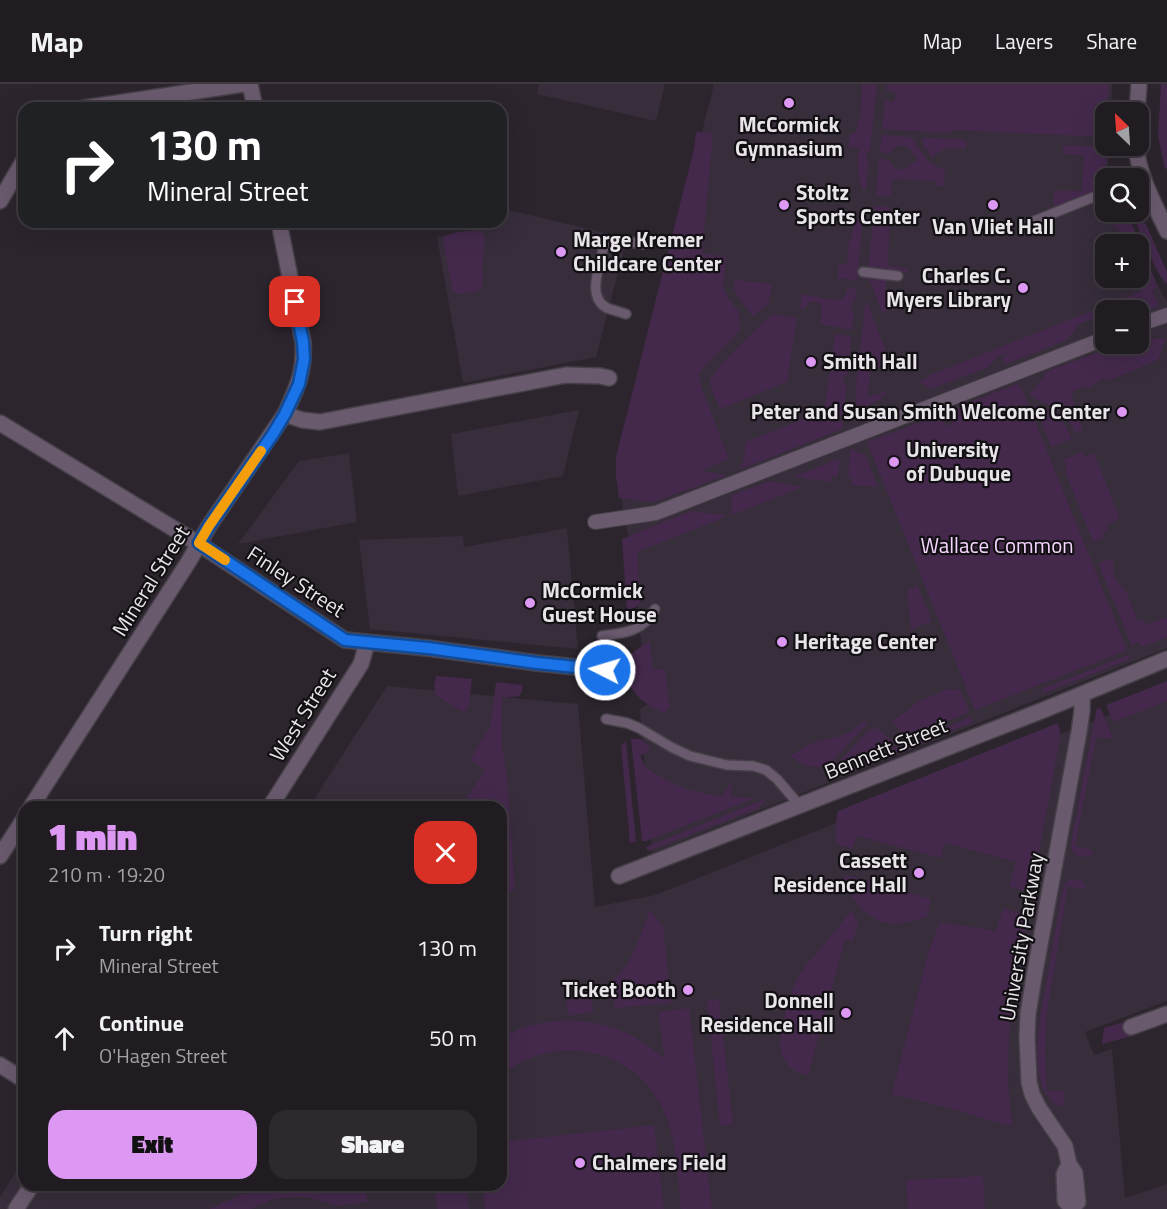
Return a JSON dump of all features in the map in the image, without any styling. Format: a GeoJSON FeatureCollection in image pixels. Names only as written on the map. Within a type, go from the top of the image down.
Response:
{"type":"FeatureCollection","features":[{"type":"Feature","properties":{"kind":"street"},"geometry":{"type":"LineString","coordinates":[[124,102],[244,84]]}},
{"type":"Feature","properties":{"kind":"street"},"geometry":{"type":"LineString","coordinates":[[250,84],[254,102]]}},
{"type":"Feature","properties":{"kind":"street"},"geometry":{"type":"LineString","coordinates":[[1138,102],[1139,84]]}},
{"type":"Feature","properties":{"kind":"street"},"geometry":{"type":"LineString","coordinates":[[0,201],[18,170]]}},
{"type":"Feature","properties":{"kind":"street"},"geometry":{"type":"LineString","coordinates":[[1149,196],[1167,231]]}},
{"type":"Feature","properties":{"kind":"street","name":"Mineral Street"},"geometry":{"type":"LineString","coordinates":[[35,801],[209,526],[285,414],[299,384],[304,359],[303,342],[280,228]]}},
{"type":"Feature","properties":{"kind":"street"},"geometry":{"type":"LineString","coordinates":[[1149,322],[1167,315]]}},
{"type":"Feature","properties":{"kind":"street"},"geometry":{"type":"LineString","coordinates":[[595,522],[656,513],[1095,342]]}},
{"type":"Feature","properties":{"kind":"street"},"geometry":{"type":"LineString","coordinates":[[285,414],[302,420],[320,422],[566,375],[609,378]]}},
{"type":"Feature","properties":{"kind":"street","name":"Finley Street"},"geometry":{"type":"LineString","coordinates":[[0,423],[199,543],[345,640],[605,670]]}},
{"type":"Feature","properties":{"kind":"street","name":"West Street"},"geometry":{"type":"LineString","coordinates":[[274,801],[361,664],[367,643]]}},
{"type":"Feature","properties":{"kind":"street","name":"Bennett Street"},"geometry":{"type":"LineString","coordinates":[[619,876],[1167,659]]}},
{"type":"Feature","properties":{"kind":"street","name":"University Parkway"},"geometry":{"type":"LineString","coordinates":[[1072,1208],[1065,1201],[1064,1174],[1069,1164],[1065,1146],[1032,1094],[1029,1082],[1027,1037],[1034,977],[1079,732],[1082,694]]}},
{"type":"Feature","properties":{"kind":"street"},"geometry":{"type":"LineString","coordinates":[[0,856],[18,828]]}},
{"type":"Feature","properties":{"kind":"street"},"geometry":{"type":"LineString","coordinates":[[1131,1027],[1167,1014]]}},
{"type":"Feature","properties":{"kind":"street"},"geometry":{"type":"LineString","coordinates":[[0,1065],[18,1076]]}},
{"type":"Feature","properties":{"kind":"street"},"geometry":{"type":"LineString","coordinates":[[16,1209],[28,1191]]}},
{"type":"Feature","properties":{"kind":"lane"},"geometry":{"type":"LineString","coordinates":[[1029,223],[1095,196]]}},
{"type":"Feature","properties":{"kind":"lane"},"geometry":{"type":"LineString","coordinates":[[626,314],[605,307],[599,302],[596,294],[595,287],[603,249],[614,241],[643,244]]}},
{"type":"Feature","properties":{"kind":"lane"},"geometry":{"type":"LineString","coordinates":[[862,272],[898,276]]}},
{"type":"Feature","properties":{"kind":"lane"},"geometry":{"type":"LineString","coordinates":[[602,636],[624,633],[639,626],[651,617],[655,609]]}},
{"type":"Feature","properties":{"kind":"lane"},"geometry":{"type":"LineString","coordinates":[[606,719],[633,725],[690,756],[727,765],[753,766],[766,770],[777,779],[800,806]]}},
{"type":"Feature","properties":{"kind":"shaded area"},"geometry":{"type":"Polygon","coordinates":[[[539,84],[665,84],[656,121],[537,94],[539,84]]]}},
{"type":"Feature","properties":{"kind":"shaded area","name":"University of Dubuque"},"geometry":{"type":"Polygon","coordinates":[[[714,84],[1112,84],[1111,102],[1095,102],[1095,156],[1108,156],[1109,168],[1095,168],[1095,222],[1129,222],[1133,234],[1095,234],[1095,288],[1149,288],[1149,271],[1167,302],[1167,648],[652,853],[640,709],[647,705],[634,562],[623,511],[620,479],[642,368],[714,84]]]}},
{"type":"Feature","properties":{"kind":"shaded area"},"geometry":{"type":"Polygon","coordinates":[[[507,209],[627,238],[596,357],[463,383],[437,237],[486,228],[507,228],[507,209]]]}},
{"type":"Feature","properties":{"kind":"shaded area"},"geometry":{"type":"Polygon","coordinates":[[[579,410],[563,476],[458,496],[451,434],[579,410]]]}},
{"type":"Feature","properties":{"kind":"shaded area"},"geometry":{"type":"Polygon","coordinates":[[[349,453],[357,522],[238,544],[299,461],[349,453]]]}},
{"type":"Feature","properties":{"kind":"shaded area"},"geometry":{"type":"Polygon","coordinates":[[[567,528],[578,649],[370,629],[359,540],[463,536],[464,547],[567,528]]]}},
{"type":"Feature","properties":{"kind":"shaded area"},"geometry":{"type":"Polygon","coordinates":[[[387,686],[578,704],[595,907],[655,895],[1167,692],[1167,1001],[1085,1032],[1094,1055],[1112,1049],[1125,1198],[1167,1184],[1167,1209],[0,1209],[0,1197],[18,1168],[18,1191],[507,1191],[507,801],[313,801],[387,686]]]}},
{"type":"Feature","properties":{"kind":"green space"},"geometry":{"type":"Polygon","coordinates":[[[862,84],[877,84],[870,151],[867,151],[866,158],[869,159],[866,189],[862,189],[858,172],[859,148],[848,147],[850,133],[856,133],[858,120],[860,120],[862,84]]]}},
{"type":"Feature","properties":{"kind":"green space"},"geometry":{"type":"Polygon","coordinates":[[[887,84],[1109,84],[1108,102],[1095,102],[1095,137],[882,129],[885,100],[892,103],[896,98],[893,91],[886,91],[887,84]]]}},
{"type":"Feature","properties":{"kind":"green space"},"geometry":{"type":"Polygon","coordinates":[[[1161,84],[1167,84],[1167,168],[1165,169],[1158,136],[1161,84]]]}},
{"type":"Feature","properties":{"kind":"green space"},"geometry":{"type":"Polygon","coordinates":[[[696,132],[713,133],[702,253],[726,257],[723,287],[739,312],[740,331],[699,374],[701,386],[729,459],[701,471],[727,475],[653,502],[619,498],[616,457],[694,149],[696,132]]]}},
{"type":"Feature","properties":{"kind":"green space"},"geometry":{"type":"Polygon","coordinates":[[[885,135],[911,137],[929,161],[945,169],[944,186],[937,186],[937,181],[892,179],[891,197],[876,195],[879,159],[889,160],[895,169],[907,169],[913,162],[916,162],[917,156],[914,156],[906,146],[896,147],[890,154],[880,152],[881,138],[885,135]]]}},
{"type":"Feature","properties":{"kind":"green space"},"geometry":{"type":"Polygon","coordinates":[[[924,138],[958,139],[967,142],[966,149],[946,148],[932,157],[923,145],[924,138]]]}},
{"type":"Feature","properties":{"kind":"green space"},"geometry":{"type":"Polygon","coordinates":[[[1063,146],[1095,147],[1095,156],[1106,156],[1107,168],[1095,168],[1095,192],[1054,207],[1054,191],[1082,191],[1084,155],[1063,154],[1063,146]]]}},
{"type":"Feature","properties":{"kind":"green space"},"geometry":{"type":"Polygon","coordinates":[[[875,206],[890,207],[888,266],[907,268],[907,273],[868,270],[875,206]]]}},
{"type":"Feature","properties":{"kind":"green space"},"geometry":{"type":"Polygon","coordinates":[[[859,216],[863,217],[857,280],[837,278],[839,264],[847,264],[849,240],[851,240],[852,231],[859,216]]]}},
{"type":"Feature","properties":{"kind":"green space"},"geometry":{"type":"Polygon","coordinates":[[[1131,222],[1136,234],[1122,234],[1112,223],[1131,222]]]}},
{"type":"Feature","properties":{"kind":"green space"},"geometry":{"type":"Polygon","coordinates":[[[1135,222],[1145,222],[1167,272],[1166,284],[1149,253],[1149,234],[1141,234],[1135,222]]]}},
{"type":"Feature","properties":{"kind":"green space"},"geometry":{"type":"Polygon","coordinates":[[[473,231],[482,232],[485,239],[483,284],[479,290],[474,292],[457,294],[453,292],[444,236],[473,231]]]}},
{"type":"Feature","properties":{"kind":"green space"},"geometry":{"type":"Polygon","coordinates":[[[1149,265],[1158,287],[1152,290],[1159,306],[1149,310],[1149,300],[1120,300],[1140,292],[1139,288],[1149,288],[1149,265]]]}},
{"type":"Feature","properties":{"kind":"green space"},"geometry":{"type":"Polygon","coordinates":[[[868,276],[886,277],[891,309],[882,312],[868,276]]]}},
{"type":"Feature","properties":{"kind":"green space"},"geometry":{"type":"Polygon","coordinates":[[[735,280],[773,284],[768,304],[753,317],[734,290],[735,280]]]}},
{"type":"Feature","properties":{"kind":"green space"},"geometry":{"type":"Polygon","coordinates":[[[848,288],[856,289],[855,302],[852,302],[851,310],[854,311],[852,330],[819,324],[822,309],[819,303],[811,301],[804,309],[800,309],[802,294],[835,300],[846,295],[848,288]]]}},
{"type":"Feature","properties":{"kind":"green space"},"geometry":{"type":"Polygon","coordinates":[[[866,299],[890,362],[871,370],[867,397],[886,391],[887,393],[881,396],[882,399],[869,404],[870,407],[856,412],[856,385],[866,299]]]}},
{"type":"Feature","properties":{"kind":"green space"},"geometry":{"type":"Polygon","coordinates":[[[1095,310],[1095,319],[1080,324],[1065,341],[1006,364],[1002,360],[1006,353],[998,356],[989,367],[930,389],[919,381],[928,378],[927,376],[1095,310]]]}},
{"type":"Feature","properties":{"kind":"green space"},"geometry":{"type":"Polygon","coordinates":[[[772,314],[797,318],[787,382],[720,409],[710,383],[712,377],[772,314]]]}},
{"type":"Feature","properties":{"kind":"green space"},"geometry":{"type":"Polygon","coordinates":[[[835,334],[851,336],[848,374],[845,375],[843,384],[847,384],[843,417],[840,416],[839,420],[843,421],[842,429],[741,469],[745,442],[824,411],[835,334]]]}},
{"type":"Feature","properties":{"kind":"green space"},"geometry":{"type":"Polygon","coordinates":[[[1166,338],[1158,360],[1108,381],[1106,378],[1087,389],[1085,386],[1073,391],[1074,394],[1071,396],[1083,430],[1075,433],[1062,412],[1030,396],[1048,371],[1095,353],[1149,354],[1149,339],[1166,338]]]}},
{"type":"Feature","properties":{"kind":"green space","name":"Wallace Common"},"geometry":{"type":"Polygon","coordinates":[[[1017,384],[1022,389],[1127,650],[975,710],[867,442],[937,416],[946,426],[952,424],[950,420],[963,405],[1017,384]]]}},
{"type":"Feature","properties":{"kind":"green space"},"geometry":{"type":"Polygon","coordinates":[[[1036,405],[1059,417],[1072,439],[1051,447],[1036,405]]]}},
{"type":"Feature","properties":{"kind":"green space"},"geometry":{"type":"Polygon","coordinates":[[[850,449],[866,456],[878,487],[851,485],[852,479],[848,478],[850,449]]]}},
{"type":"Feature","properties":{"kind":"green space"},"geometry":{"type":"Polygon","coordinates":[[[1082,452],[1084,457],[1094,453],[1120,519],[1106,525],[1108,530],[1102,532],[1104,537],[1093,542],[1065,469],[1067,467],[1064,459],[1082,452]]]}},
{"type":"Feature","properties":{"kind":"green space"},"geometry":{"type":"Polygon","coordinates":[[[840,458],[838,477],[832,476],[831,482],[794,477],[840,458]]]}},
{"type":"Feature","properties":{"kind":"green space"},"geometry":{"type":"Polygon","coordinates":[[[769,481],[803,487],[731,515],[732,495],[769,481]]]}},
{"type":"Feature","properties":{"kind":"green space"},"geometry":{"type":"Polygon","coordinates":[[[692,511],[726,517],[637,552],[641,601],[636,607],[627,610],[622,539],[692,511]]]}},
{"type":"Feature","properties":{"kind":"green space"},"geometry":{"type":"Polygon","coordinates":[[[1113,558],[1113,573],[1127,593],[1138,621],[1144,620],[1147,625],[1167,617],[1167,637],[1142,647],[1139,642],[1132,646],[1098,563],[1113,558]]]}},
{"type":"Feature","properties":{"kind":"green space"},"geometry":{"type":"Polygon","coordinates":[[[917,585],[932,621],[911,630],[907,591],[917,585]]]}},
{"type":"Feature","properties":{"kind":"green space"},"geometry":{"type":"Polygon","coordinates":[[[650,641],[653,670],[665,669],[669,705],[671,706],[664,713],[636,694],[627,676],[628,656],[650,641]]]}},
{"type":"Feature","properties":{"kind":"green space"},"geometry":{"type":"Polygon","coordinates":[[[1128,655],[1130,659],[1044,693],[1042,689],[1128,655]]]}},
{"type":"Feature","properties":{"kind":"green space"},"geometry":{"type":"Polygon","coordinates":[[[436,676],[472,679],[469,706],[466,711],[461,711],[436,695],[434,686],[436,676]]]}},
{"type":"Feature","properties":{"kind":"green space"},"geometry":{"type":"Polygon","coordinates":[[[1167,681],[1167,701],[1113,722],[1106,705],[1167,681]]]}},
{"type":"Feature","properties":{"kind":"green space"},"geometry":{"type":"Polygon","coordinates":[[[496,682],[522,685],[522,692],[519,696],[502,698],[502,747],[507,776],[515,889],[507,892],[507,801],[465,801],[485,770],[471,758],[490,727],[496,682]]]}},
{"type":"Feature","properties":{"kind":"green space"},"geometry":{"type":"Polygon","coordinates":[[[950,688],[952,691],[959,688],[968,713],[907,737],[892,722],[919,701],[950,688]]]}},
{"type":"Feature","properties":{"kind":"green space"},"geometry":{"type":"Polygon","coordinates":[[[1097,708],[1101,709],[1112,736],[1111,739],[1096,737],[1075,846],[1092,850],[1093,854],[1087,857],[1075,854],[1071,845],[1097,708]]]}},
{"type":"Feature","properties":{"kind":"green space"},"geometry":{"type":"Polygon","coordinates":[[[971,717],[973,722],[829,779],[827,775],[971,717]]]}},
{"type":"Feature","properties":{"kind":"green space"},"geometry":{"type":"Polygon","coordinates":[[[864,720],[868,723],[829,764],[819,767],[809,766],[790,756],[812,743],[842,736],[864,720]]]}},
{"type":"Feature","properties":{"kind":"green space"},"geometry":{"type":"Polygon","coordinates":[[[1058,723],[1060,738],[1032,890],[1028,892],[1009,886],[1016,862],[945,843],[941,858],[857,836],[852,849],[836,844],[838,811],[1058,723]]]}},
{"type":"Feature","properties":{"kind":"green space"},"geometry":{"type":"Polygon","coordinates":[[[877,727],[894,743],[834,767],[871,728],[873,730],[877,727]]]}},
{"type":"Feature","properties":{"kind":"green space"},"geometry":{"type":"Polygon","coordinates":[[[631,739],[640,739],[650,747],[640,756],[646,768],[668,781],[686,789],[721,797],[732,782],[731,797],[755,798],[642,841],[631,739]]]}},
{"type":"Feature","properties":{"kind":"green space"},"geometry":{"type":"Polygon","coordinates":[[[626,741],[636,841],[630,843],[621,746],[626,741]]]}},
{"type":"Feature","properties":{"kind":"green space"},"geometry":{"type":"Polygon","coordinates":[[[765,799],[757,809],[648,851],[646,847],[765,799]]]}},
{"type":"Feature","properties":{"kind":"green space"},"geometry":{"type":"Polygon","coordinates":[[[846,875],[931,899],[927,917],[895,924],[870,916],[857,904],[843,882],[846,875]]]}},
{"type":"Feature","properties":{"kind":"green space"},"geometry":{"type":"Polygon","coordinates":[[[1071,879],[1080,880],[1086,885],[1082,889],[1068,886],[1047,1013],[1045,1053],[1047,1091],[1065,1091],[1063,1105],[1058,1106],[1047,1095],[1041,1080],[1038,1042],[1062,895],[1066,884],[1071,879]]]}},
{"type":"Feature","properties":{"kind":"green space"},"geometry":{"type":"Polygon","coordinates":[[[1003,908],[1027,916],[1009,1031],[1008,1085],[1012,1125],[1009,1126],[892,1094],[928,953],[940,922],[996,931],[1003,908]]]}},
{"type":"Feature","properties":{"kind":"green space"},"geometry":{"type":"Polygon","coordinates":[[[650,910],[663,926],[671,1003],[615,1008],[611,982],[631,958],[650,910]]]}},
{"type":"Feature","properties":{"kind":"green space"},"geometry":{"type":"Polygon","coordinates":[[[851,911],[858,922],[853,941],[845,940],[808,1076],[800,1074],[785,1061],[780,1045],[780,1036],[791,992],[803,970],[851,911]]]}},
{"type":"Feature","properties":{"kind":"green space"},"geometry":{"type":"Polygon","coordinates":[[[589,994],[594,1011],[569,1016],[566,1001],[589,994]]]}},
{"type":"Feature","properties":{"kind":"green space"},"geometry":{"type":"Polygon","coordinates":[[[719,999],[733,1124],[720,1126],[707,1000],[719,999]]]}},
{"type":"Feature","properties":{"kind":"green space"},"geometry":{"type":"Polygon","coordinates":[[[689,1008],[712,1209],[681,1209],[675,1152],[667,1119],[655,1095],[638,1076],[618,1062],[595,1054],[571,1050],[547,1053],[523,1061],[507,1072],[507,1035],[542,1023],[564,1020],[609,1026],[648,1045],[665,1060],[658,1012],[689,1008]]]}},
{"type":"Feature","properties":{"kind":"green space"},"geometry":{"type":"Polygon","coordinates":[[[1128,1021],[1132,1036],[1102,1044],[1104,1028],[1128,1021]]]}},
{"type":"Feature","properties":{"kind":"green space","name":"Chalmers Field"},"geometry":{"type":"Polygon","coordinates":[[[654,1125],[664,1209],[485,1209],[483,1191],[507,1191],[507,1141],[654,1125]]]}},
{"type":"Feature","properties":{"kind":"green space"},"geometry":{"type":"Polygon","coordinates":[[[983,1176],[985,1209],[908,1209],[906,1180],[983,1176]]]}},
{"type":"Feature","properties":{"kind":"green space"},"geometry":{"type":"Polygon","coordinates":[[[250,1191],[366,1191],[368,1202],[336,1206],[308,1197],[291,1197],[274,1199],[251,1209],[209,1209],[250,1191]]]}},
{"type":"Feature","properties":{"kind":"green space"},"geometry":{"type":"Polygon","coordinates":[[[435,1191],[467,1191],[469,1209],[437,1209],[435,1191]]]}},
{"type":"Feature","properties":{"kind":"slow traffic"},"geometry":{"type":"LineString","coordinates":[[225,560],[199,543],[261,451]]}},
{"type":"Feature","properties":{"kind":"place","name":"McCormick Gymnasium"},"geometry":{"type":"Point","coordinates":[789,103]}},
{"type":"Feature","properties":{"kind":"place","name":"Stoltz Sports Center"},"geometry":{"type":"Point","coordinates":[784,205]}},
{"type":"Feature","properties":{"kind":"place","name":"Van Vliet Hall"},"geometry":{"type":"Point","coordinates":[993,205]}},
{"type":"Feature","properties":{"kind":"place","name":"Marge Kremer Childcare Center"},"geometry":{"type":"Point","coordinates":[561,252]}},
{"type":"Feature","properties":{"kind":"place","name":"Charles C. Myers Library"},"geometry":{"type":"Point","coordinates":[1023,288]}},
{"type":"Feature","properties":{"kind":"place","name":"Smith Hall"},"geometry":{"type":"Point","coordinates":[811,362]}},
{"type":"Feature","properties":{"kind":"place","name":"Peter and Susan Smith Welcome Center"},"geometry":{"type":"Point","coordinates":[1122,412]}},
{"type":"Feature","properties":{"kind":"place","name":"University of Dubuque"},"geometry":{"type":"Point","coordinates":[894,462]}},
{"type":"Feature","properties":{"kind":"place","name":"McCormick Guest House"},"geometry":{"type":"Point","coordinates":[530,603]}},
{"type":"Feature","properties":{"kind":"place","name":"Heritage Center"},"geometry":{"type":"Point","coordinates":[782,642]}},
{"type":"Feature","properties":{"kind":"place","name":"Cassett Residence Hall"},"geometry":{"type":"Point","coordinates":[919,873]}},
{"type":"Feature","properties":{"kind":"place","name":"Ticket Booth"},"geometry":{"type":"Point","coordinates":[688,990]}},
{"type":"Feature","properties":{"kind":"place","name":"Donnell Residence Hall"},"geometry":{"type":"Point","coordinates":[846,1013]}},
{"type":"Feature","properties":{"kind":"place","name":"Chalmers Field"},"geometry":{"type":"Point","coordinates":[580,1163]}},
{"type":"Feature","properties":{"kind":"route"},"geometry":{"type":"LineString","coordinates":[[295,302],[304,359],[299,384],[273,434],[199,543],[345,640],[605,670]]}}]}
